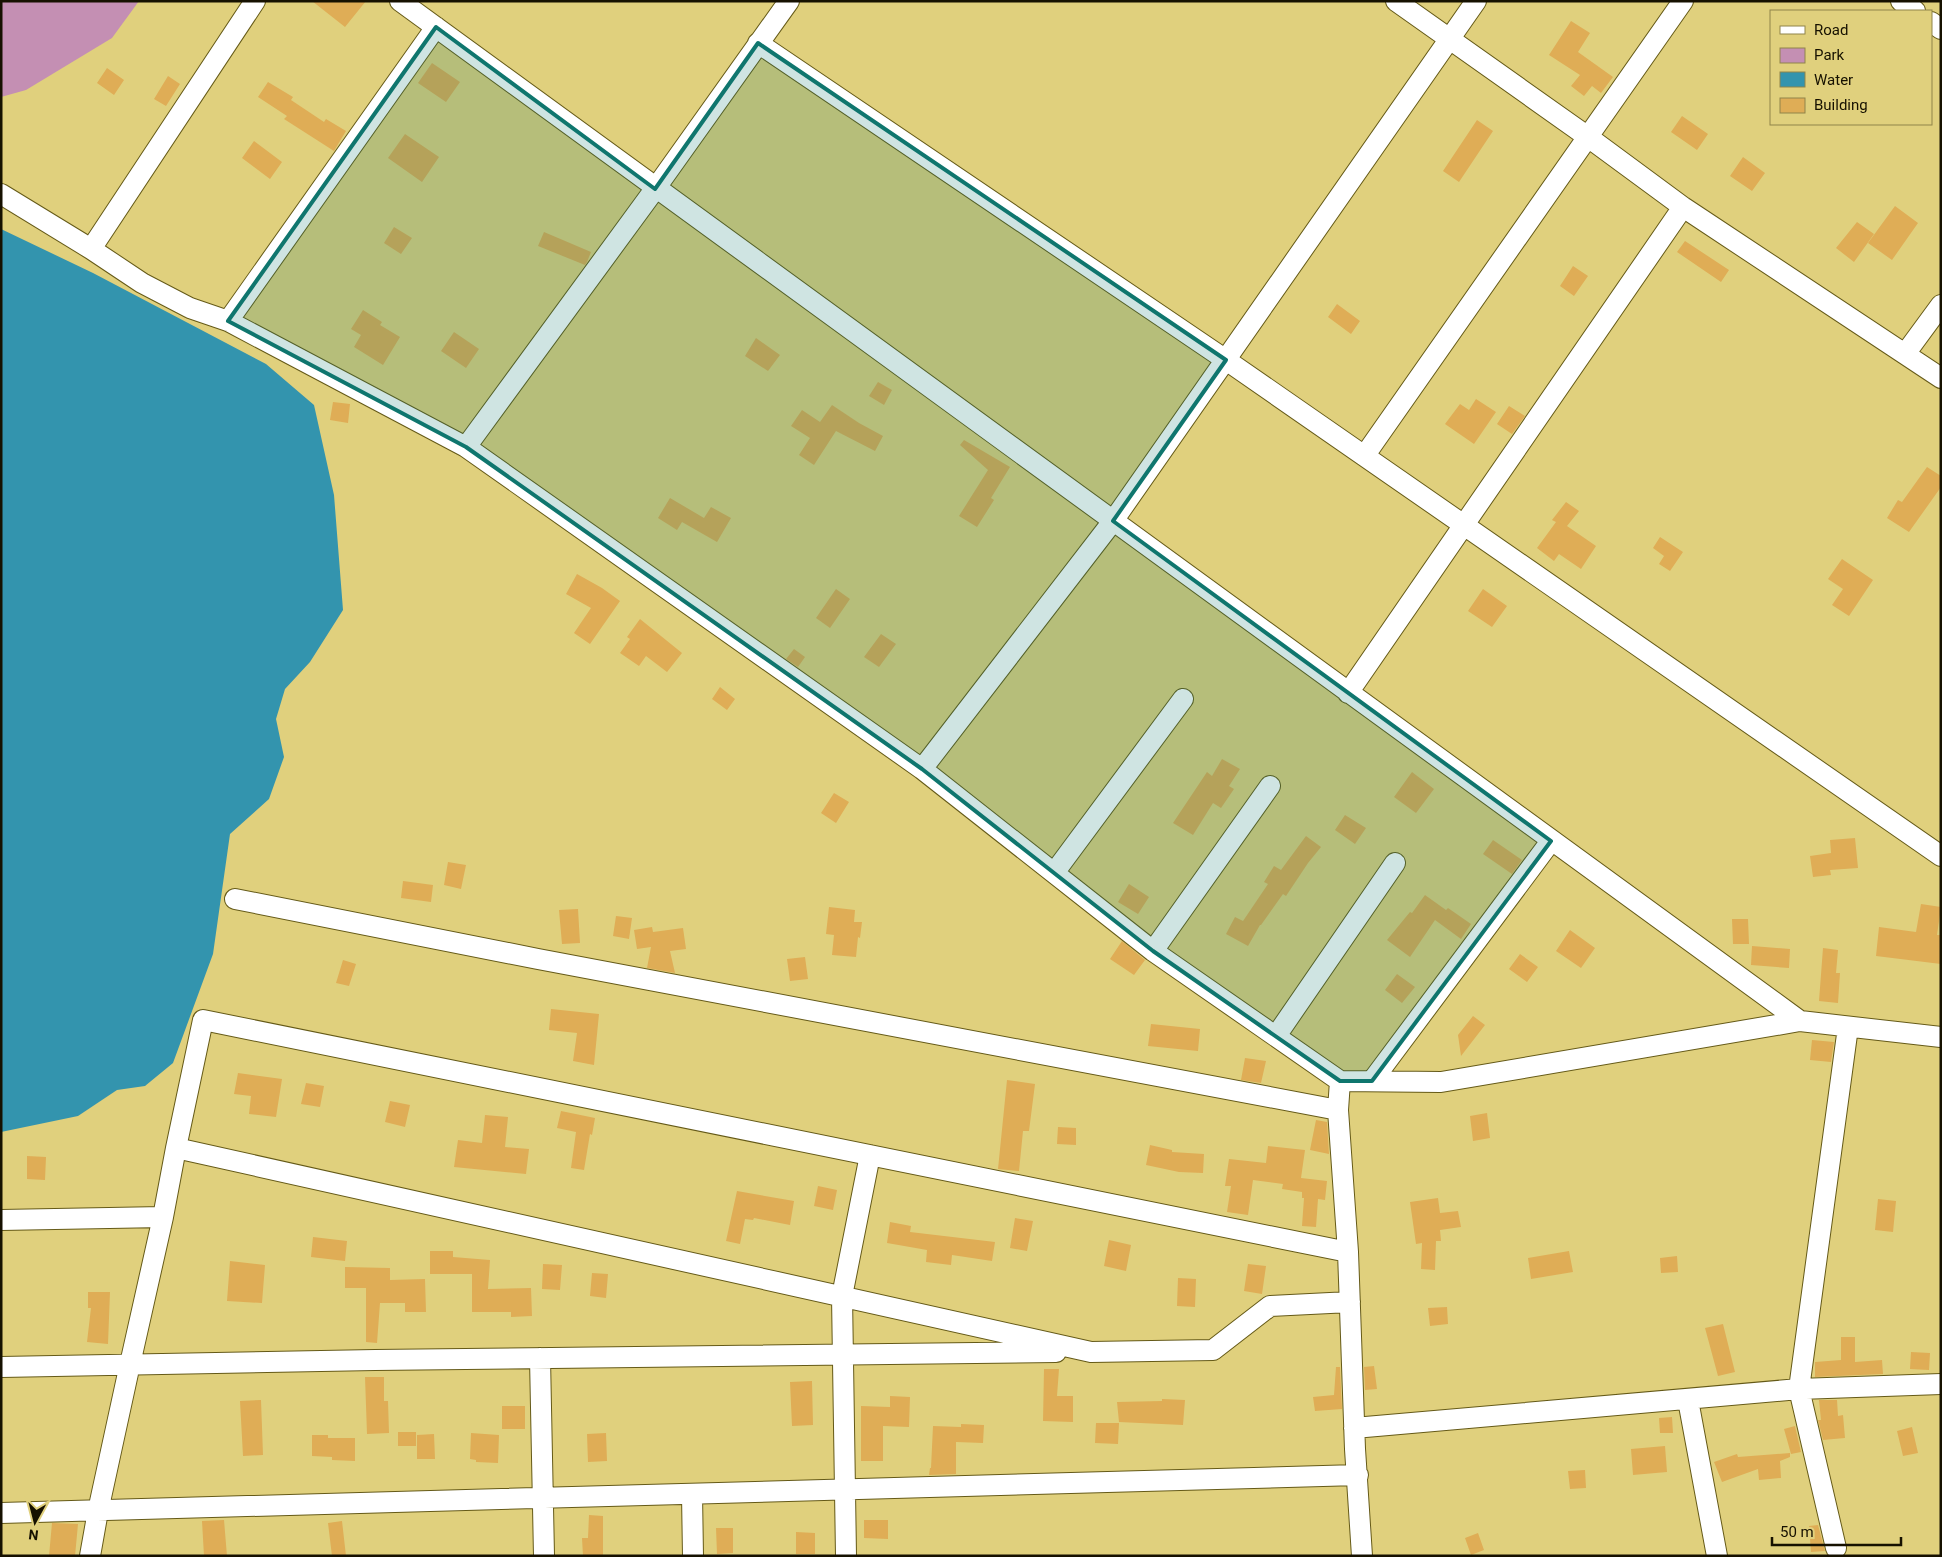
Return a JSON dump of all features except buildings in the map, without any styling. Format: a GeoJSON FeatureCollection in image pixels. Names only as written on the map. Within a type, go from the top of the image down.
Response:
{"type":"FeatureCollection","features":[{"type":"Feature","properties":{"kind":"street"},"geometry":{"type":"LineString","coordinates":[[90,249],[255,1]]}},
{"type":"Feature","properties":{"kind":"street"},"geometry":{"type":"LineString","coordinates":[[400,1],[903,370],[1800,1021]]}},
{"type":"Feature","properties":{"kind":"street"},"geometry":{"type":"LineString","coordinates":[[466,447],[655,189],[789,1]]}},
{"type":"Feature","properties":{"kind":"street"},"geometry":{"type":"LineString","coordinates":[[1396,1],[1683,207],[1941,378]]}},
{"type":"Feature","properties":{"kind":"street"},"geometry":{"type":"LineString","coordinates":[[922,769],[1113,521],[1476,1]]}},
{"type":"Feature","properties":{"kind":"street"},"geometry":{"type":"LineString","coordinates":[[1365,455],[1683,1]]}},
{"type":"Feature","properties":{"kind":"street"},"geometry":{"type":"LineString","coordinates":[[1901,1],[1914,10]]}},
{"type":"Feature","properties":{"kind":"street"},"geometry":{"type":"LineString","coordinates":[[228,321],[436,27]]}},
{"type":"Feature","properties":{"kind":"street"},"geometry":{"type":"LineString","coordinates":[[758,43],[1365,455],[1941,856]]}},
{"type":"Feature","properties":{"kind":"street"},"geometry":{"type":"LineString","coordinates":[[1,194],[142,283],[190,308],[228,321],[466,447],[922,769],[1153,951],[1340,1081],[1441,1082],[1800,1021],[1941,1038]]}},
{"type":"Feature","properties":{"kind":"street"},"geometry":{"type":"LineString","coordinates":[[1348,693],[1683,207]]}},
{"type":"Feature","properties":{"kind":"street"},"geometry":{"type":"LineString","coordinates":[[1905,354],[1941,305]]}},
{"type":"Feature","properties":{"kind":"street"},"geometry":{"type":"LineString","coordinates":[[1054,873],[1183,699]]}},
{"type":"Feature","properties":{"kind":"street"},"geometry":{"type":"LineString","coordinates":[[1153,951],[1270,786]]}},
{"type":"Feature","properties":{"kind":"street"},"geometry":{"type":"LineString","coordinates":[[1372,1081],[1551,842]]}},
{"type":"Feature","properties":{"kind":"street"},"geometry":{"type":"LineString","coordinates":[[1276,1036],[1395,863]]}},
{"type":"Feature","properties":{"kind":"street"},"geometry":{"type":"LineString","coordinates":[[235,899],[567,965],[1338,1110]]}},
{"type":"Feature","properties":{"kind":"street"},"geometry":{"type":"LineString","coordinates":[[90,1556],[98,1510],[163,1217],[203,1020],[1348,1252]]}},
{"type":"Feature","properties":{"kind":"street"},"geometry":{"type":"LineString","coordinates":[[1836,1548],[1799,1389],[1848,1027]]}},
{"type":"Feature","properties":{"kind":"street"},"geometry":{"type":"LineString","coordinates":[[1340,1081],[1338,1110],[1348,1252],[1354,1428],[1362,1556]]}},
{"type":"Feature","properties":{"kind":"street"},"geometry":{"type":"LineString","coordinates":[[176,1148],[1091,1352]]}},
{"type":"Feature","properties":{"kind":"street"},"geometry":{"type":"LineString","coordinates":[[846,1556],[842,1296],[870,1155]]}},
{"type":"Feature","properties":{"kind":"street"},"geometry":{"type":"LineString","coordinates":[[1,1220],[163,1217]]}},
{"type":"Feature","properties":{"kind":"street"},"geometry":{"type":"LineString","coordinates":[[1,1367],[1213,1350],[1270,1306],[1350,1302]]}},
{"type":"Feature","properties":{"kind":"street"},"geometry":{"type":"LineString","coordinates":[[540,1358],[544,1556]]}},
{"type":"Feature","properties":{"kind":"street"},"geometry":{"type":"LineString","coordinates":[[1354,1428],[1799,1389],[1941,1384]]}},
{"type":"Feature","properties":{"kind":"street"},"geometry":{"type":"LineString","coordinates":[[1688,1400],[1717,1556]]}},
{"type":"Feature","properties":{"kind":"street"},"geometry":{"type":"LineString","coordinates":[[1,1513],[1358,1475]]}},
{"type":"Feature","properties":{"kind":"street"},"geometry":{"type":"LineString","coordinates":[[692,1494],[693,1556]]}},
{"type":"Feature","properties":{"kind":"highlighted area"},"geometry":{"type":"Polygon","coordinates":[[[436,27],[655,189],[758,43],[1226,360],[1113,521],[1551,841],[1372,1081],[1340,1081],[1153,951],[922,769],[466,447],[228,321],[436,27]]]}},
{"type":"Feature","properties":{"kind":"green space"},"geometry":{"type":"Polygon","coordinates":[[[1,1],[139,1],[112,38],[26,90],[1,97],[1,1]]]}},
{"type":"Feature","properties":{"kind":"water"},"geometry":{"type":"Polygon","coordinates":[[[1,229],[93,273],[266,364],[314,405],[334,495],[343,610],[310,662],[285,689],[276,719],[284,757],[269,799],[230,834],[213,954],[173,1063],[145,1086],[117,1090],[78,1116],[1,1132],[1,229]]]}}]}
